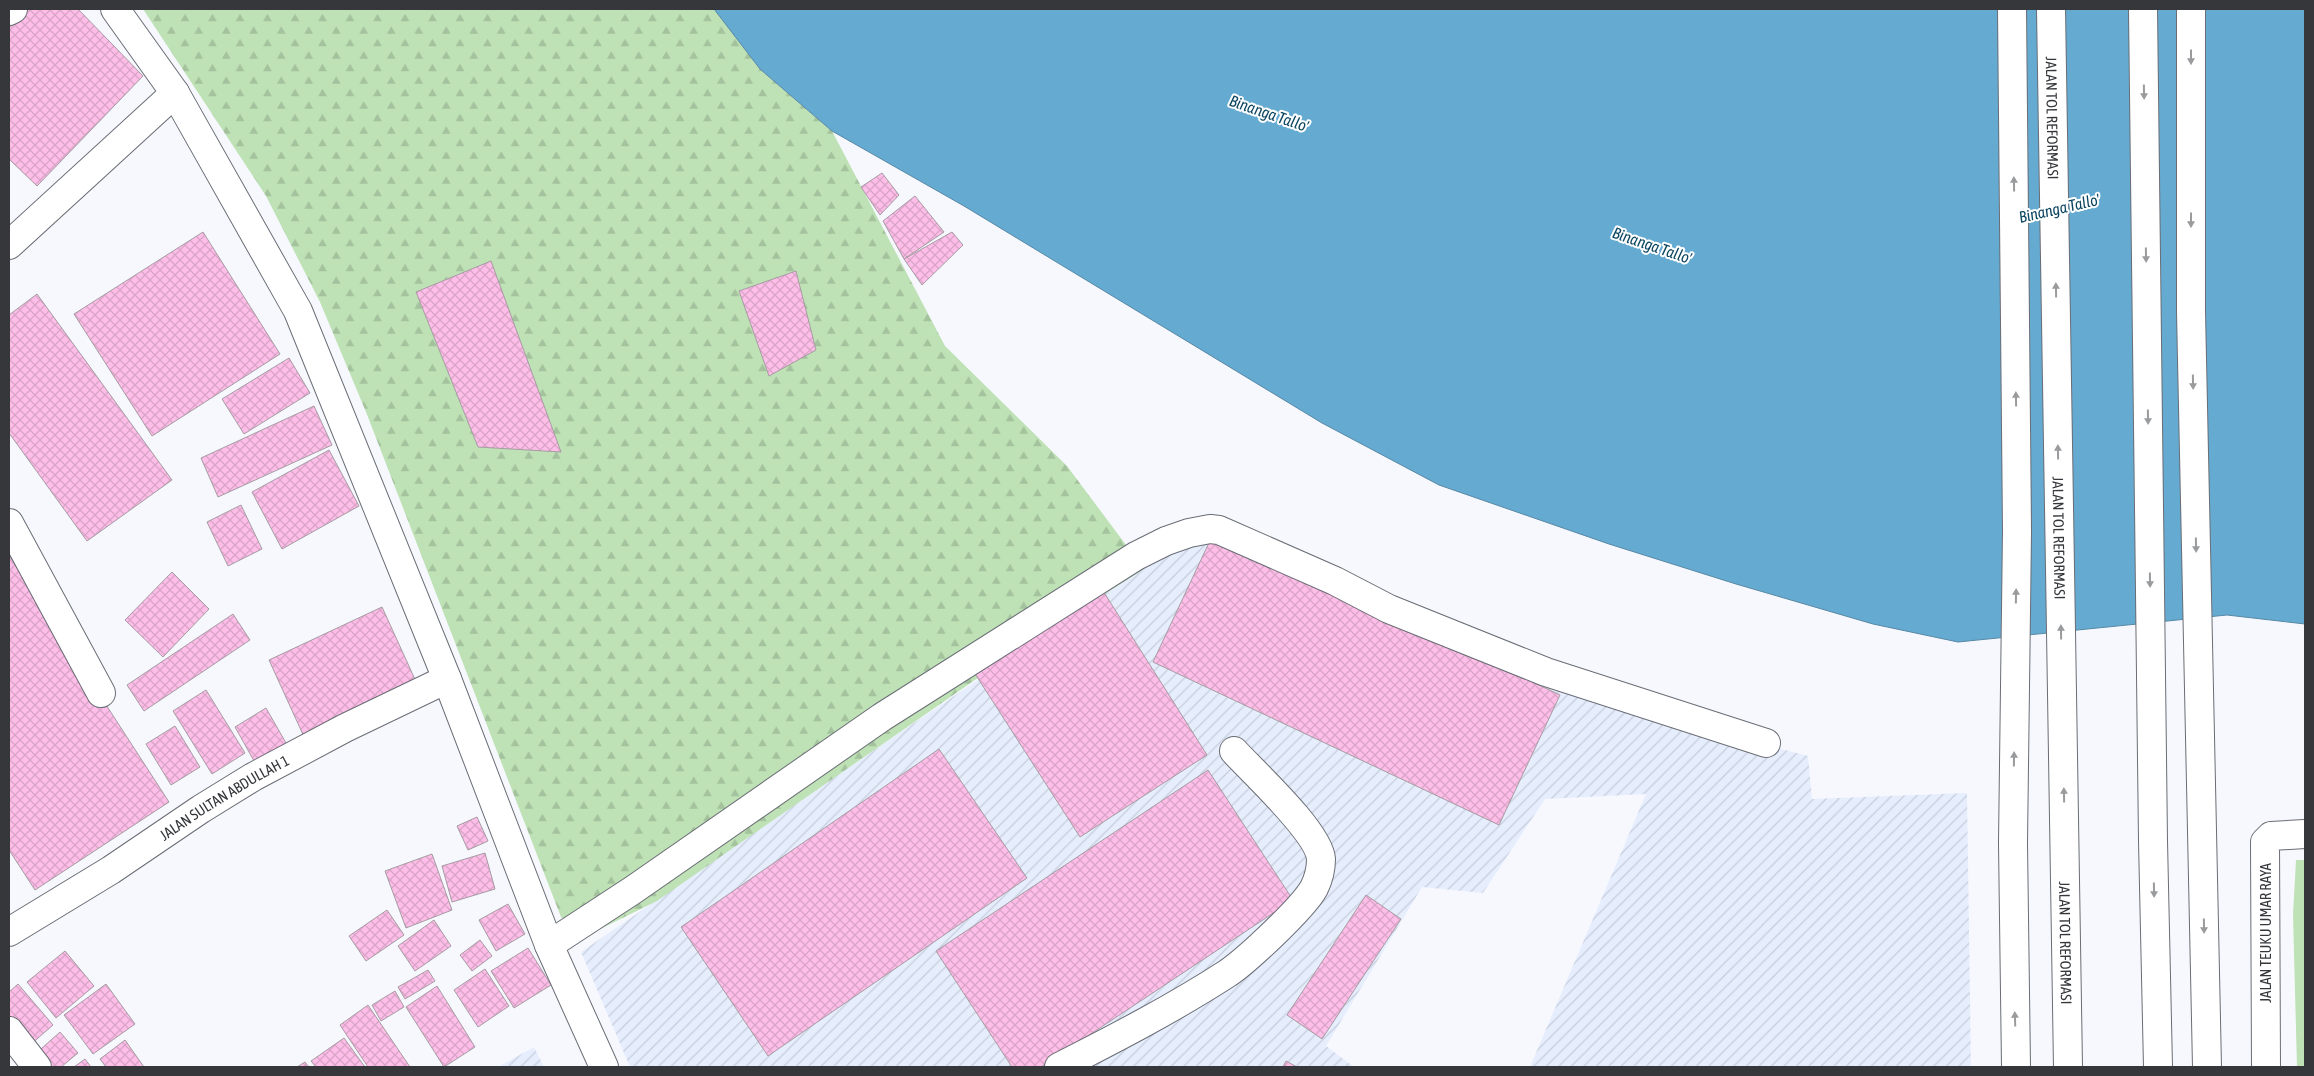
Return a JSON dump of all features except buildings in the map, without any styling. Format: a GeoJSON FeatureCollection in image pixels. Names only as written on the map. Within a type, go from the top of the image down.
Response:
{"type":"FeatureCollection","features":[{"type":"Feature","properties":{"kind":"main road"},"geometry":{"type":"LineString","coordinates":[[9,11],[13,9]]}},
{"type":"Feature","properties":{"kind":"main road"},"geometry":{"type":"LineString","coordinates":[[115,9],[175,93],[298,311],[447,679],[549,946],[604,1067]]}},
{"type":"Feature","properties":{"kind":"main road"},"geometry":{"type":"LineString","coordinates":[[2012,9],[2017,521],[2013,843],[2016,1067]]}},
{"type":"Feature","properties":{"kind":"main road","name":"JALAN TOL REFORMASI"},"geometry":{"type":"LineString","coordinates":[[2051,9],[2068,1067]]}},
{"type":"Feature","properties":{"kind":"main road"},"geometry":{"type":"LineString","coordinates":[[2143,9],[2153,841],[2158,1067]]}},
{"type":"Feature","properties":{"kind":"main road"},"geometry":{"type":"LineString","coordinates":[[2191,9],[2191,321],[2207,1067]]}},
{"type":"Feature","properties":{"kind":"main road"},"geometry":{"type":"LineString","coordinates":[[9,245],[175,93]]}},
{"type":"Feature","properties":{"kind":"main road"},"geometry":{"type":"LineString","coordinates":[[9,523],[101,693]]}},
{"type":"Feature","properties":{"kind":"main road"},"geometry":{"type":"LineString","coordinates":[[549,946],[882,717],[1136,556],[1166,541],[1196,531],[1219,530],[1335,581],[1389,609],[1546,672],[1766,743]]}},
{"type":"Feature","properties":{"kind":"main road","name":"JALAN SULTAN ABDULLAH 1"},"geometry":{"type":"LineString","coordinates":[[9,932],[111,870],[201,808],[252,777],[346,728],[447,679]]}},
{"type":"Feature","properties":{"kind":"main road"},"geometry":{"type":"LineString","coordinates":[[1059,1067],[1139,1026],[1229,972],[1282,925],[1313,890],[1321,858],[1317,848],[1305,828],[1234,750]]}},
{"type":"Feature","properties":{"kind":"main road","name":"JALAN TEUKU UMAR RAYA"},"geometry":{"type":"LineString","coordinates":[[2266,1067],[2265,842],[2271,836],[2305,834]]}},
{"type":"Feature","properties":{"kind":"main road"},"geometry":{"type":"LineString","coordinates":[[9,1031],[24,1061]]}},
{"type":"Feature","properties":{"kind":"shaded area"},"geometry":{"type":"Polygon","coordinates":[[[1209,543],[1592,700],[1808,756],[1812,799],[1967,793],[1971,1067],[1530,1067],[1646,794],[1545,799],[1483,893],[1422,887],[1326,1046],[1354,1067],[630,1067],[581,952],[905,729],[1166,553],[1209,543]]]}},
{"type":"Feature","properties":{"kind":"shaded area"},"geometry":{"type":"Polygon","coordinates":[[[534,1047],[544,1067],[498,1067],[534,1047]]]}},
{"type":"Feature","properties":{"kind":"green space"},"geometry":{"type":"Polygon","coordinates":[[[143,9],[714,9],[760,69],[832,131],[945,346],[1067,466],[1144,569],[1031,641],[657,901],[584,937],[561,917],[366,412],[320,302],[266,196],[143,9]]]}},
{"type":"Feature","properties":{"kind":"green space"},"geometry":{"type":"Polygon","coordinates":[[[2296,860],[2305,860],[2305,1067],[2297,1067],[2293,915],[2296,860]]]}},
{"type":"Feature","properties":{"kind":"water","name":"Binanga Tallo'"},"geometry":{"type":"Polygon","coordinates":[[[714,9],[2305,9],[2305,624],[2227,615],[1958,642],[1873,624],[1736,584],[1609,544],[1439,485],[1322,423],[964,206],[832,131],[760,69],[714,9]]]}}]}
